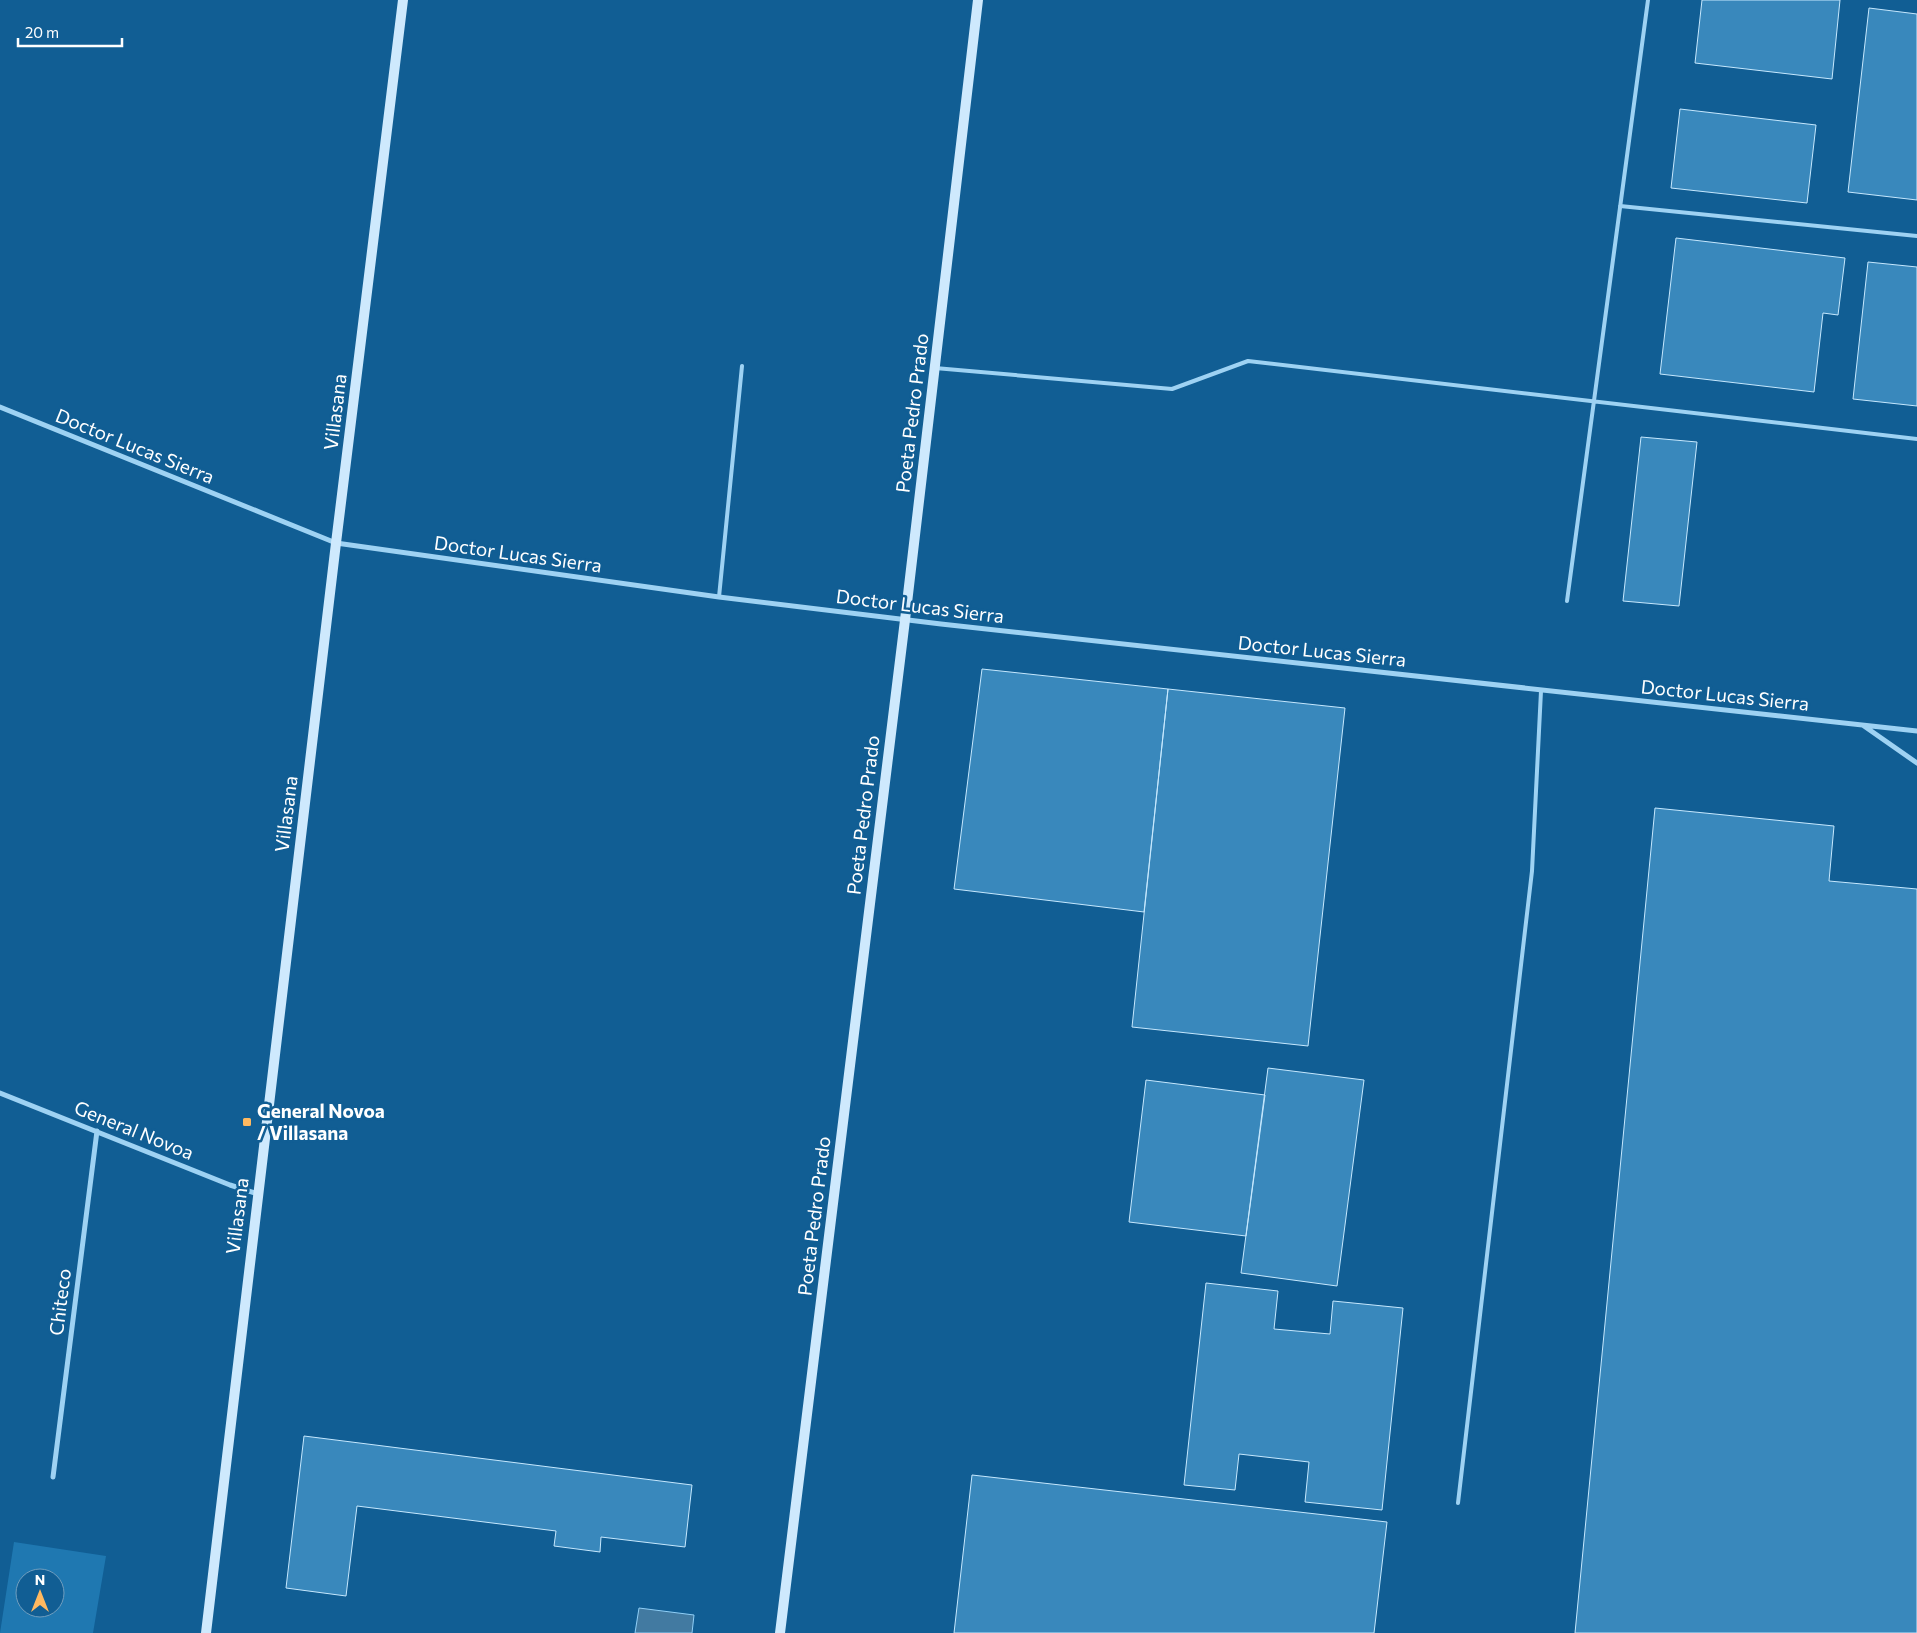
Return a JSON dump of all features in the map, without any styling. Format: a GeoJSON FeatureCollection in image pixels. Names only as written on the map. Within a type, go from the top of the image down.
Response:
{"type":"FeatureCollection","features":[{"type":"Feature","properties":{"kind":"street","name":"Villasana"},"geometry":{"type":"LineString","coordinates":[[206,1633],[403,0]]}},
{"type":"Feature","properties":{"kind":"street","name":"Poeta Pedro Prado"},"geometry":{"type":"LineString","coordinates":[[780,1633],[905,620],[978,0]]}},
{"type":"Feature","properties":{"kind":"street","name":"Doctor Lucas Sierra"},"geometry":{"type":"LineString","coordinates":[[0,407],[336,543],[719,597],[905,620],[1917,731]]}},
{"type":"Feature","properties":{"kind":"street","name":"Doctor Lucas Sierra"},"geometry":{"type":"LineString","coordinates":[[1862,725],[1917,763]]}},
{"type":"Feature","properties":{"kind":"street","name":"General Novoa"},"geometry":{"type":"LineString","coordinates":[[0,1093],[230,1185],[258,1194]]}},
{"type":"Feature","properties":{"kind":"street","name":"Chiteco"},"geometry":{"type":"LineString","coordinates":[[53,1476],[97,1131]]}},
{"type":"Feature","properties":{"kind":"lane"},"geometry":{"type":"LineString","coordinates":[[1567,601],[1648,0]]}},
{"type":"Feature","properties":{"kind":"lane"},"geometry":{"type":"LineString","coordinates":[[1620,206],[1917,236]]}},
{"type":"Feature","properties":{"kind":"lane"},"geometry":{"type":"LineString","coordinates":[[935,368],[1172,389],[1248,361],[1917,438]]}},
{"type":"Feature","properties":{"kind":"lane"},"geometry":{"type":"LineString","coordinates":[[719,597],[742,366]]}},
{"type":"Feature","properties":{"kind":"lane"},"geometry":{"type":"LineString","coordinates":[[1458,1504],[1532,871],[1541,691]]}},
{"type":"Feature","properties":{"kind":"shaded area"},"geometry":{"type":"Polygon","coordinates":[[[14,1542],[106,1556],[93,1633],[0,1633],[14,1542]]]}},
{"type":"Feature","properties":{"kind":"shaded area"},"geometry":{"type":"Polygon","coordinates":[[[639,1608],[694,1615],[692,1633],[635,1633],[639,1608]]]}},
{"type":"Feature","properties":{"kind":"building"},"geometry":{"type":"Polygon","coordinates":[[[1702,0],[1840,0],[1832,79],[1695,63],[1702,0]]]}},
{"type":"Feature","properties":{"kind":"building"},"geometry":{"type":"Polygon","coordinates":[[[1869,8],[1917,14],[1917,200],[1848,192],[1869,8]]]}},
{"type":"Feature","properties":{"kind":"building"},"geometry":{"type":"Polygon","coordinates":[[[1680,109],[1816,125],[1807,203],[1671,188],[1680,109]]]}},
{"type":"Feature","properties":{"kind":"building"},"geometry":{"type":"Polygon","coordinates":[[[1676,238],[1845,258],[1838,315],[1823,313],[1814,392],[1660,374],[1676,238]]]}},
{"type":"Feature","properties":{"kind":"building"},"geometry":{"type":"Polygon","coordinates":[[[1868,262],[1917,267],[1917,406],[1853,399],[1868,262]]]}},
{"type":"Feature","properties":{"kind":"building"},"geometry":{"type":"Polygon","coordinates":[[[1641,437],[1697,442],[1679,606],[1623,601],[1641,437]]]}},
{"type":"Feature","properties":{"kind":"building"},"geometry":{"type":"Polygon","coordinates":[[[982,669],[1168,689],[1144,912],[954,889],[982,669]]]}},
{"type":"Feature","properties":{"kind":"building"},"geometry":{"type":"Polygon","coordinates":[[[1168,689],[1345,708],[1308,1046],[1132,1027],[1168,689]]]}},
{"type":"Feature","properties":{"kind":"building"},"geometry":{"type":"Polygon","coordinates":[[[1655,808],[1834,826],[1829,881],[1917,889],[1917,1633],[1575,1633],[1655,808]]]}},
{"type":"Feature","properties":{"kind":"building"},"geometry":{"type":"Polygon","coordinates":[[[1268,1068],[1364,1080],[1337,1286],[1241,1273],[1268,1068]]]}},
{"type":"Feature","properties":{"kind":"building"},"geometry":{"type":"Polygon","coordinates":[[[1146,1080],[1265,1095],[1246,1236],[1129,1222],[1146,1080]]]}},
{"type":"Feature","properties":{"kind":"building"},"geometry":{"type":"Polygon","coordinates":[[[1206,1283],[1278,1291],[1274,1329],[1330,1334],[1333,1301],[1403,1308],[1382,1510],[1305,1502],[1309,1462],[1239,1454],[1235,1490],[1184,1485],[1206,1283]]]}},
{"type":"Feature","properties":{"kind":"building"},"geometry":{"type":"Polygon","coordinates":[[[304,1436],[692,1485],[685,1547],[601,1537],[600,1552],[554,1546],[556,1531],[357,1506],[346,1596],[286,1588],[304,1436]]]}},
{"type":"Feature","properties":{"kind":"building"},"geometry":{"type":"Polygon","coordinates":[[[972,1475],[1387,1522],[1374,1633],[954,1633],[972,1475]]]}},
{"type":"Feature","properties":{"kind":"place","name":"General Novoa / Villasana"},"geometry":{"type":"Point","coordinates":[247,1122]}}]}
